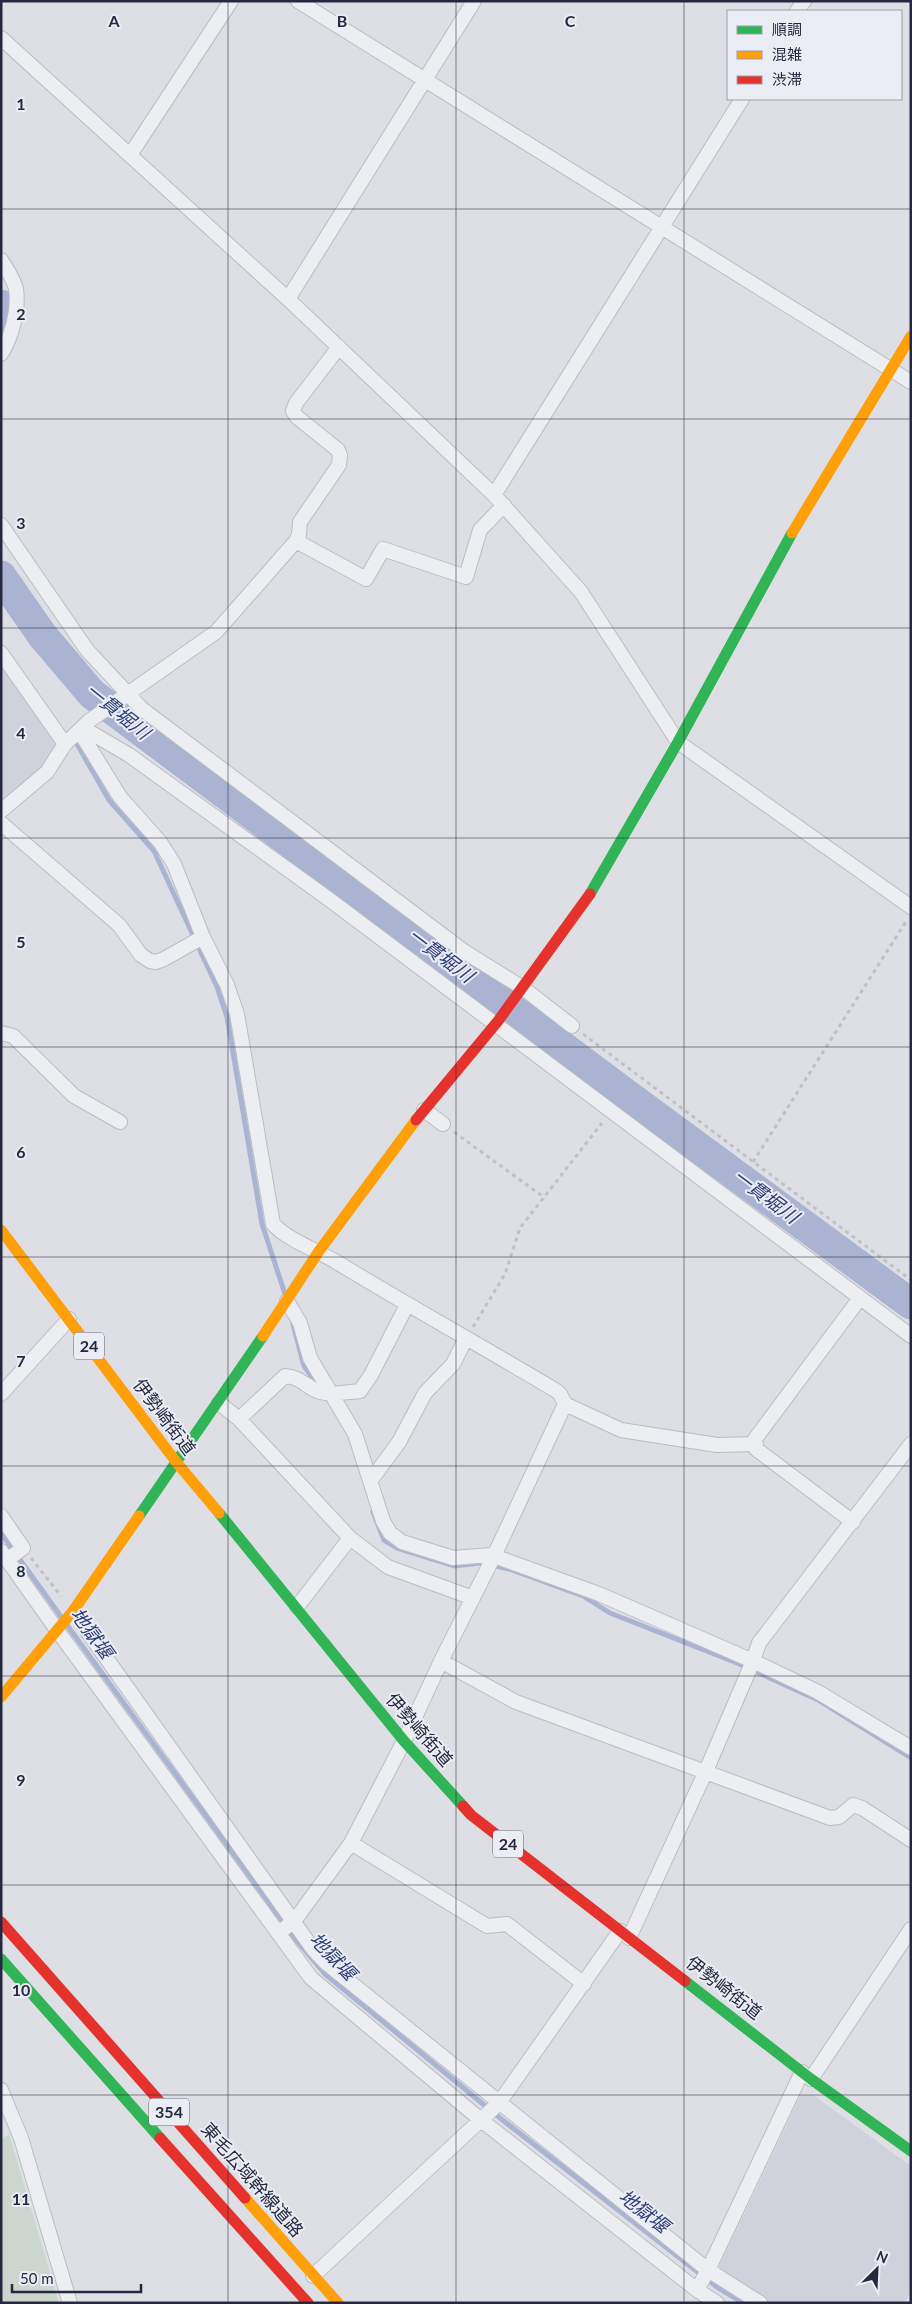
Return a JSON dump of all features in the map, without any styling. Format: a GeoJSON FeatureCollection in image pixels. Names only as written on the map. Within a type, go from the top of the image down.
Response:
{"type":"FeatureCollection","features":[{"type":"Feature","properties":{"kind":"main road"},"geometry":{"type":"LineString","coordinates":[[1,1698],[23,1674],[73,1611],[219,1403],[319,1252],[424,1110],[522,989],[588,897],[678,742],[782,549],[911,336]]}},
{"type":"Feature","properties":{"kind":"main road","name":"伊勢崎街道"},"geometry":{"type":"LineString","coordinates":[[1,1230],[176,1463],[297,1607],[404,1741],[471,1815],[686,1980],[807,2076],[911,2151]]}},
{"type":"Feature","properties":{"kind":"main road","name":"東毛広域幹線道路"},"geometry":{"type":"LineString","coordinates":[[1,1922],[338,2303]]}},
{"type":"Feature","properties":{"kind":"main road","name":"354"},"geometry":{"type":"LineString","coordinates":[[1,1959],[308,2303]]}},
{"type":"Feature","properties":{"kind":"street"},"geometry":{"type":"LineString","coordinates":[[130,155],[231,1]]}},
{"type":"Feature","properties":{"kind":"street"},"geometry":{"type":"LineString","coordinates":[[298,1],[911,382]]}},
{"type":"Feature","properties":{"kind":"street"},"geometry":{"type":"LineString","coordinates":[[288,299],[474,1]]}},
{"type":"Feature","properties":{"kind":"street"},"geometry":{"type":"LineString","coordinates":[[1,38],[288,299],[494,495],[581,592],[678,742],[911,907]]}},
{"type":"Feature","properties":{"kind":"street"},"geometry":{"type":"LineString","coordinates":[[494,495],[741,100]]}},
{"type":"Feature","properties":{"kind":"street"},"geometry":{"type":"LineString","coordinates":[[1,260],[16,288],[10,342],[1,354]]}},
{"type":"Feature","properties":{"kind":"street"},"geometry":{"type":"LineString","coordinates":[[1,811],[47,772],[65,744],[84,727],[216,632],[296,541],[299,535],[300,522],[339,465],[340,455],[338,450],[297,417],[293,411],[296,403],[339,347]]}},
{"type":"Feature","properties":{"kind":"street"},"geometry":{"type":"LineString","coordinates":[[296,541],[366,579],[383,549],[466,577],[480,530],[504,506]]}},
{"type":"Feature","properties":{"kind":"street"},"geometry":{"type":"LineString","coordinates":[[1,525],[87,650],[124,697],[465,952],[522,989],[572,1026]]}},
{"type":"Feature","properties":{"kind":"street"},"geometry":{"type":"LineString","coordinates":[[1,653],[65,744]]}},
{"type":"Feature","properties":{"kind":"street"},"geometry":{"type":"LineString","coordinates":[[84,727],[120,797],[160,842],[174,864],[204,937],[227,985],[237,1014],[273,1224],[280,1232],[319,1252],[555,1390],[560,1394],[565,1404],[621,1430],[717,1445],[756,1444]]}},
{"type":"Feature","properties":{"kind":"street"},"geometry":{"type":"LineString","coordinates":[[84,727],[129,755],[330,900],[496,1023],[610,1112],[911,1336]]}},
{"type":"Feature","properties":{"kind":"street"},"geometry":{"type":"LineString","coordinates":[[1,823],[119,925],[141,955],[150,961],[156,962],[164,959],[204,937]]}},
{"type":"Feature","properties":{"kind":"street"},"geometry":{"type":"LineString","coordinates":[[1,1033],[13,1036],[74,1096],[120,1122]]}},
{"type":"Feature","properties":{"kind":"street"},"geometry":{"type":"LineString","coordinates":[[424,1110],[444,1124]]}},
{"type":"Feature","properties":{"kind":"street"},"geometry":{"type":"LineString","coordinates":[[853,1522],[756,1449],[755,1439],[860,1298]]}},
{"type":"Feature","properties":{"kind":"street"},"geometry":{"type":"LineString","coordinates":[[287,1301],[300,1324],[310,1358],[355,1434],[371,1480],[382,1521],[390,1533],[402,1542],[453,1558],[494,1556],[599,1594],[753,1661],[818,1692],[911,1748]]}},
{"type":"Feature","properties":{"kind":"street"},"geometry":{"type":"LineString","coordinates":[[239,1418],[285,1376],[296,1377],[314,1390],[332,1394],[360,1391],[407,1305]]}},
{"type":"Feature","properties":{"kind":"street"},"geometry":{"type":"LineString","coordinates":[[1,1394],[69,1319]]}},
{"type":"Feature","properties":{"kind":"street"},"geometry":{"type":"LineString","coordinates":[[371,1480],[399,1442],[425,1393],[453,1364],[466,1338]]}},
{"type":"Feature","properties":{"kind":"street"},"geometry":{"type":"LineString","coordinates":[[219,1403],[239,1418],[350,1538],[388,1566],[473,1598]]}},
{"type":"Feature","properties":{"kind":"street"},"geometry":{"type":"LineString","coordinates":[[279,1933],[295,1920],[351,1843],[404,1741],[565,1404]]}},
{"type":"Feature","properties":{"kind":"street"},"geometry":{"type":"LineString","coordinates":[[313,2276],[500,2103],[584,1984],[625,1935],[706,1771],[759,1643],[911,1444]]}},
{"type":"Feature","properties":{"kind":"street"},"geometry":{"type":"LineString","coordinates":[[1,1516],[23,1548],[4,1555],[311,1978],[481,2120],[697,2290],[717,2303]]}},
{"type":"Feature","properties":{"kind":"street"},"geometry":{"type":"LineString","coordinates":[[297,1607],[350,1538]]}},
{"type":"Feature","properties":{"kind":"street"},"geometry":{"type":"LineString","coordinates":[[87,1631],[314,1949],[337,1973],[708,2270],[760,2303]]}},
{"type":"Feature","properties":{"kind":"street"},"geometry":{"type":"LineString","coordinates":[[441,1661],[516,1702],[830,1818],[839,1817],[852,1805],[862,1808],[911,1840]]}},
{"type":"Feature","properties":{"kind":"street"},"geometry":{"type":"LineString","coordinates":[[351,1843],[487,1926],[507,1924],[584,1984]]}},
{"type":"Feature","properties":{"kind":"street"},"geometry":{"type":"LineString","coordinates":[[697,2290],[807,2076],[911,1929]]}},
{"type":"Feature","properties":{"kind":"street"},"geometry":{"type":"LineString","coordinates":[[1,2090],[21,2138],[70,2303]]}},
{"type":"Feature","properties":{"kind":"path"},"geometry":{"type":"LineString","coordinates":[[753,1162],[911,914]]}},
{"type":"Feature","properties":{"kind":"path"},"geometry":{"type":"LineString","coordinates":[[572,1026],[911,1280]]}},
{"type":"Feature","properties":{"kind":"path"},"geometry":{"type":"LineString","coordinates":[[466,1338],[505,1274],[520,1228],[610,1112]]}},
{"type":"Feature","properties":{"kind":"path"},"geometry":{"type":"LineString","coordinates":[[444,1124],[545,1198]]}},
{"type":"Feature","properties":{"kind":"path"},"geometry":{"type":"LineString","coordinates":[[23,1548],[73,1611]]}},
{"type":"Feature","properties":{"kind":"shaded area"},"geometry":{"type":"Polygon","coordinates":[[[1,665],[57,745],[43,768],[1,805],[1,665]]]}},
{"type":"Feature","properties":{"kind":"shaded area"},"geometry":{"type":"Polygon","coordinates":[[[801,2095],[813,2095],[911,2166],[911,2292],[904,2303],[768,2303],[717,2271],[801,2095]]]}},
{"type":"Feature","properties":{"kind":"shaded area"},"geometry":{"type":"Polygon","coordinates":[[[9,2134],[59,2303],[1,2303],[1,2140],[9,2134]]]}},
{"type":"Feature","properties":{"kind":"waterway","name":"一貫堀川"},"geometry":{"type":"LineString","coordinates":[[1,305],[3,307],[1,316]]}},
{"type":"Feature","properties":{"kind":"waterway","name":"一貫堀川"},"geometry":{"type":"LineString","coordinates":[[1,576],[42,635],[92,694],[627,1095],[911,1304]]}},
{"type":"Feature","properties":{"kind":"waterway"},"geometry":{"type":"LineString","coordinates":[[77,744],[109,800],[154,851],[217,987],[227,1017],[262,1224],[285,1294]]}},
{"type":"Feature","properties":{"kind":"waterway"},"geometry":{"type":"LineString","coordinates":[[293,1324],[304,1366],[320,1388]]}},
{"type":"Feature","properties":{"kind":"waterway"},"geometry":{"type":"LineString","coordinates":[[373,1512],[384,1540],[397,1548],[455,1566],[480,1563]]}},
{"type":"Feature","properties":{"kind":"waterway","name":"地獄堰"},"geometry":{"type":"LineString","coordinates":[[1,1533],[62,1618]]}},
{"type":"Feature","properties":{"kind":"waterway"},"geometry":{"type":"LineString","coordinates":[[491,1565],[509,1569],[583,1596],[610,1613],[737,1663],[818,1700],[911,1758]]}},
{"type":"Feature","properties":{"kind":"waterway","name":"地獄堰"},"geometry":{"type":"LineString","coordinates":[[67,1625],[297,1941],[325,1974],[500,2118],[717,2287],[743,2303]]}},
{"type":"Feature","properties":{"kind":"traffic: fast"},"geometry":{"type":"LineString","coordinates":[[590,894],[678,742],[792,533]]}},
{"type":"Feature","properties":{"kind":"traffic: fast"},"geometry":{"type":"LineString","coordinates":[[139,1516],[263,1336]]}},
{"type":"Feature","properties":{"kind":"traffic: fast"},"geometry":{"type":"LineString","coordinates":[[219,1513],[404,1741],[463,1806]]}},
{"type":"Feature","properties":{"kind":"traffic: fast"},"geometry":{"type":"LineString","coordinates":[[1,1959],[160,2138]]}},
{"type":"Feature","properties":{"kind":"traffic: fast"},"geometry":{"type":"LineString","coordinates":[[685,1981],[811,2079],[911,2151]]}},
{"type":"Feature","properties":{"kind":"traffic: slow"},"geometry":{"type":"LineString","coordinates":[[792,533],[911,336]]}},
{"type":"Feature","properties":{"kind":"traffic: slow"},"geometry":{"type":"LineString","coordinates":[[263,1336],[319,1251],[416,1120]]}},
{"type":"Feature","properties":{"kind":"traffic: slow"},"geometry":{"type":"LineString","coordinates":[[1,1230],[177,1463],[219,1513]]}},
{"type":"Feature","properties":{"kind":"traffic: slow"},"geometry":{"type":"LineString","coordinates":[[1,1697],[73,1611],[139,1516]]}},
{"type":"Feature","properties":{"kind":"traffic: slow"},"geometry":{"type":"LineString","coordinates":[[245,2198],[338,2303]]}},
{"type":"Feature","properties":{"kind":"traffic: jam"},"geometry":{"type":"LineString","coordinates":[[416,1120],[498,1021],[590,894]]}},
{"type":"Feature","properties":{"kind":"traffic: jam"},"geometry":{"type":"LineString","coordinates":[[463,1806],[471,1815],[685,1981]]}},
{"type":"Feature","properties":{"kind":"traffic: jam"},"geometry":{"type":"LineString","coordinates":[[1,1922],[245,2198]]}},
{"type":"Feature","properties":{"kind":"traffic: jam"},"geometry":{"type":"LineString","coordinates":[[160,2138],[308,2303]]}}]}
